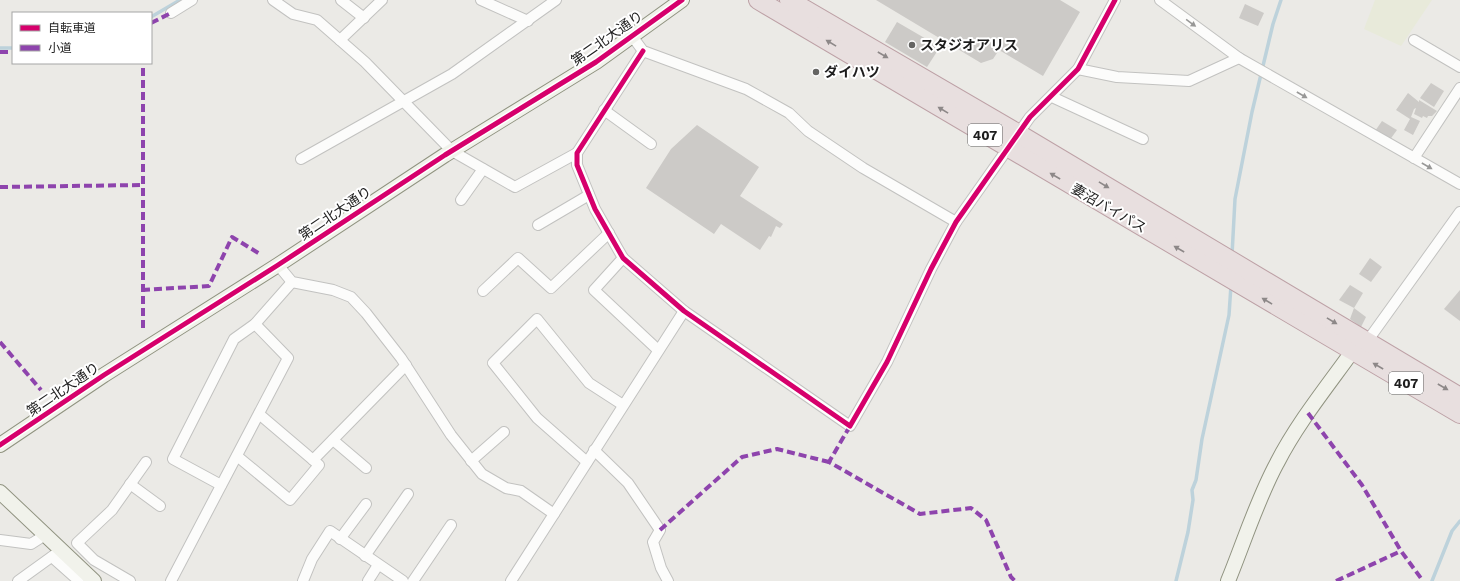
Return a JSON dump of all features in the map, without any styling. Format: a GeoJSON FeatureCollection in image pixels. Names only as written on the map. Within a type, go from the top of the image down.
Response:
{"type":"FeatureCollection","features":[{"type":"Feature","properties":{"kind":"highway","name":"妻沼バイパス"},"geometry":{"type":"LineString","coordinates":[[758,0],[1008,149],[1215,260]]}},
{"type":"Feature","properties":{"kind":"highway","name":"妻沼バイパス"},"geometry":{"type":"LineString","coordinates":[[789,0],[1019,134],[1215,260],[1357,345],[1460,414]]}},
{"type":"Feature","properties":{"kind":"highway","name":"妻沼バイパス"},"geometry":{"type":"LineString","coordinates":[[1357,345],[1460,397]]}},
{"type":"Feature","properties":{"kind":"street"},"geometry":{"type":"LineString","coordinates":[[171,13],[192,0]]}},
{"type":"Feature","properties":{"kind":"street"},"geometry":{"type":"LineString","coordinates":[[273,0],[293,14],[317,20],[365,62],[452,151],[515,187],[577,153],[643,51]]}},
{"type":"Feature","properties":{"kind":"street"},"geometry":{"type":"LineString","coordinates":[[341,0],[364,18]]}},
{"type":"Feature","properties":{"kind":"street"},"geometry":{"type":"LineString","coordinates":[[340,40],[382,0]]}},
{"type":"Feature","properties":{"kind":"street"},"geometry":{"type":"LineString","coordinates":[[481,0],[528,21]]}},
{"type":"Feature","properties":{"kind":"street"},"geometry":{"type":"LineString","coordinates":[[301,159],[452,74],[556,0]]}},
{"type":"Feature","properties":{"kind":"street","name":"第二北大通り"},"geometry":{"type":"LineString","coordinates":[[0,445],[104,375],[278,265],[452,151],[596,62],[682,0]]}},
{"type":"Feature","properties":{"kind":"street"},"geometry":{"type":"LineString","coordinates":[[577,153],[577,165],[589,195],[623,258],[684,311],[850,426],[887,362],[931,268],[956,222],[1030,117],[1052,97],[1078,69],[1115,0]]}},
{"type":"Feature","properties":{"kind":"street"},"geometry":{"type":"LineString","coordinates":[[1160,0],[1255,68],[1460,184]]}},
{"type":"Feature","properties":{"kind":"street"},"geometry":{"type":"LineString","coordinates":[[632,36],[643,51],[746,89],[789,113],[808,131],[863,168],[956,222]]}},
{"type":"Feature","properties":{"kind":"street"},"geometry":{"type":"LineString","coordinates":[[1414,40],[1460,67]]}},
{"type":"Feature","properties":{"kind":"street"},"geometry":{"type":"LineString","coordinates":[[1078,69],[1117,77],[1189,81],[1239,58]]}},
{"type":"Feature","properties":{"kind":"street"},"geometry":{"type":"LineString","coordinates":[[1414,158],[1460,88]]}},
{"type":"Feature","properties":{"kind":"street"},"geometry":{"type":"LineString","coordinates":[[1052,97],[1143,139]]}},
{"type":"Feature","properties":{"kind":"street"},"geometry":{"type":"LineString","coordinates":[[604,110],[651,144]]}},
{"type":"Feature","properties":{"kind":"street"},"geometry":{"type":"LineString","coordinates":[[461,200],[483,169]]}},
{"type":"Feature","properties":{"kind":"street"},"geometry":{"type":"LineString","coordinates":[[538,226],[589,195]]}},
{"type":"Feature","properties":{"kind":"street"},"geometry":{"type":"LineString","coordinates":[[1228,581],[1267,483],[1277,462],[1308,413],[1357,345],[1371,336],[1460,212]]}},
{"type":"Feature","properties":{"kind":"street"},"geometry":{"type":"LineString","coordinates":[[483,291],[518,258],[551,288],[609,233]]}},
{"type":"Feature","properties":{"kind":"street"},"geometry":{"type":"LineString","coordinates":[[623,258],[594,290],[658,350]]}},
{"type":"Feature","properties":{"kind":"street"},"geometry":{"type":"LineString","coordinates":[[278,265],[292,282],[333,290],[351,297],[366,313],[406,366],[451,435],[482,474],[506,488],[521,491],[554,514]]}},
{"type":"Feature","properties":{"kind":"street"},"geometry":{"type":"LineString","coordinates":[[221,486],[173,459],[234,340],[255,324],[292,282]]}},
{"type":"Feature","properties":{"kind":"street"},"geometry":{"type":"LineString","coordinates":[[511,581],[684,311]]}},
{"type":"Feature","properties":{"kind":"street"},"geometry":{"type":"LineString","coordinates":[[587,462],[537,418],[493,363],[537,319],[589,383],[623,405]]}},
{"type":"Feature","properties":{"kind":"street"},"geometry":{"type":"LineString","coordinates":[[171,581],[288,358],[255,324]]}},
{"type":"Feature","properties":{"kind":"street"},"geometry":{"type":"LineString","coordinates":[[313,460],[406,366]]}},
{"type":"Feature","properties":{"kind":"street"},"geometry":{"type":"LineString","coordinates":[[236,456],[290,500],[319,465],[259,414]]}},
{"type":"Feature","properties":{"kind":"street"},"geometry":{"type":"LineString","coordinates":[[471,461],[504,432]]}},
{"type":"Feature","properties":{"kind":"street"},"geometry":{"type":"LineString","coordinates":[[333,440],[366,468]]}},
{"type":"Feature","properties":{"kind":"street"},"geometry":{"type":"LineString","coordinates":[[594,450],[628,483],[660,530],[653,542],[661,568],[668,581]]}},
{"type":"Feature","properties":{"kind":"street"},"geometry":{"type":"LineString","coordinates":[[130,581],[94,560],[77,543],[112,510],[146,462]]}},
{"type":"Feature","properties":{"kind":"street"},"geometry":{"type":"LineString","coordinates":[[130,484],[160,506]]}},
{"type":"Feature","properties":{"kind":"street"},"geometry":{"type":"LineString","coordinates":[[0,492],[45,536],[56,554],[81,576],[94,581]]}},
{"type":"Feature","properties":{"kind":"street"},"geometry":{"type":"LineString","coordinates":[[365,556],[408,494]]}},
{"type":"Feature","properties":{"kind":"street"},"geometry":{"type":"LineString","coordinates":[[340,539],[366,504]]}},
{"type":"Feature","properties":{"kind":"street"},"geometry":{"type":"LineString","coordinates":[[413,581],[451,525]]}},
{"type":"Feature","properties":{"kind":"street"},"geometry":{"type":"LineString","coordinates":[[303,581],[312,559],[330,531],[403,581]]}},
{"type":"Feature","properties":{"kind":"street"},"geometry":{"type":"LineString","coordinates":[[0,540],[31,544],[45,536]]}},
{"type":"Feature","properties":{"kind":"street"},"geometry":{"type":"LineString","coordinates":[[18,581],[56,554]]}},
{"type":"Feature","properties":{"kind":"street"},"geometry":{"type":"LineString","coordinates":[[81,576],[94,560]]}},
{"type":"Feature","properties":{"kind":"street"},"geometry":{"type":"LineString","coordinates":[[368,581],[378,565]]}},
{"type":"Feature","properties":{"kind":"green space"},"geometry":{"type":"Polygon","coordinates":[[[1375,0],[1432,0],[1401,46],[1364,29],[1375,0]]]}},
{"type":"Feature","properties":{"kind":"building"},"geometry":{"type":"Polygon","coordinates":[[[876,0],[1060,0],[1080,12],[1043,76],[999,50],[993,59],[981,63],[876,0]]]}},
{"type":"Feature","properties":{"kind":"building"},"geometry":{"type":"Polygon","coordinates":[[[1245,4],[1264,13],[1258,26],[1239,18],[1245,4]]]}},
{"type":"Feature","properties":{"kind":"building","name":"スタジオアリス"},"geometry":{"type":"Polygon","coordinates":[[[897,22],[940,47],[927,67],[885,42],[897,22]]]}},
{"type":"Feature","properties":{"kind":"building"},"geometry":{"type":"Polygon","coordinates":[[[1431,83],[1444,91],[1434,107],[1420,98],[1431,83]]]}},
{"type":"Feature","properties":{"kind":"building"},"geometry":{"type":"Polygon","coordinates":[[[1408,93],[1419,102],[1419,100],[1437,111],[1432,116],[1428,116],[1427,118],[1423,116],[1422,118],[1414,114],[1416,108],[1414,109],[1411,117],[1420,121],[1413,135],[1404,130],[1410,119],[1396,110],[1408,93]]]}},
{"type":"Feature","properties":{"kind":"building"},"geometry":{"type":"Polygon","coordinates":[[[1382,121],[1397,130],[1389,141],[1375,131],[1382,121]]]}},
{"type":"Feature","properties":{"kind":"building"},"geometry":{"type":"Polygon","coordinates":[[[697,125],[759,167],[740,196],[783,224],[780,228],[776,226],[771,237],[769,236],[760,250],[721,224],[714,234],[646,188],[671,149],[697,125]]]}},
{"type":"Feature","properties":{"kind":"building"},"geometry":{"type":"Polygon","coordinates":[[[1370,258],[1382,267],[1371,282],[1359,274],[1370,258]]]}},
{"type":"Feature","properties":{"kind":"building"},"geometry":{"type":"Polygon","coordinates":[[[1350,285],[1363,293],[1354,308],[1339,300],[1350,285]]]}},
{"type":"Feature","properties":{"kind":"building"},"geometry":{"type":"Polygon","coordinates":[[[1460,290],[1460,321],[1444,309],[1460,290]]]}},
{"type":"Feature","properties":{"kind":"building"},"geometry":{"type":"Polygon","coordinates":[[[1354,308],[1366,317],[1361,327],[1350,319],[1354,308]]]}},
{"type":"Feature","properties":{"kind":"waterway"},"geometry":{"type":"LineString","coordinates":[[152,16],[180,0]]}},
{"type":"Feature","properties":{"kind":"waterway"},"geometry":{"type":"LineString","coordinates":[[1232,255],[1235,199],[1252,112],[1273,24],[1281,0]]}},
{"type":"Feature","properties":{"kind":"waterway"},"geometry":{"type":"LineString","coordinates":[[0,48],[12,48]]}},
{"type":"Feature","properties":{"kind":"waterway"},"geometry":{"type":"LineString","coordinates":[[1176,581],[1188,532],[1193,500],[1192,490],[1196,480],[1202,439],[1229,315],[1231,285]]}},
{"type":"Feature","properties":{"kind":"waterway"},"geometry":{"type":"LineString","coordinates":[[1432,581],[1452,531],[1460,521]]}},
{"type":"Feature","properties":{"kind":"marked path"},"geometry":{"type":"LineString","coordinates":[[152,22],[171,13]]}},
{"type":"Feature","properties":{"kind":"marked path"},"geometry":{"type":"LineString","coordinates":[[0,52],[12,52]]}},
{"type":"Feature","properties":{"kind":"marked path"},"geometry":{"type":"LineString","coordinates":[[143,64],[143,328]]}},
{"type":"Feature","properties":{"kind":"marked path"},"geometry":{"type":"LineString","coordinates":[[0,187],[142,185]]}},
{"type":"Feature","properties":{"kind":"marked path"},"geometry":{"type":"LineString","coordinates":[[142,290],[209,286],[232,237],[260,254]]}},
{"type":"Feature","properties":{"kind":"marked path"},"geometry":{"type":"LineString","coordinates":[[0,342],[41,390]]}},
{"type":"Feature","properties":{"kind":"marked path"},"geometry":{"type":"LineString","coordinates":[[1308,413],[1362,485],[1401,551],[1423,581]]}},
{"type":"Feature","properties":{"kind":"marked path"},"geometry":{"type":"LineString","coordinates":[[850,426],[829,462],[920,514],[971,508],[986,520],[1011,577],[1015,581]]}},
{"type":"Feature","properties":{"kind":"marked path"},"geometry":{"type":"LineString","coordinates":[[660,530],[742,457],[777,449],[829,462]]}},
{"type":"Feature","properties":{"kind":"marked path"},"geometry":{"type":"LineString","coordinates":[[1336,581],[1401,551]]}},
{"type":"Feature","properties":{"kind":"cycle path"},"geometry":{"type":"LineString","coordinates":[[0,445],[104,375],[278,265],[445,155],[596,62],[682,0]]}},
{"type":"Feature","properties":{"kind":"cycle path"},"geometry":{"type":"LineString","coordinates":[[643,51],[577,153],[577,165],[595,209],[623,258],[684,311],[850,426],[887,362],[931,269],[956,222],[1030,117],[1078,69],[1115,0]]}},
{"type":"Feature","properties":{"kind":"place","name":"スタジオアリス"},"geometry":{"type":"Point","coordinates":[912,45]}},
{"type":"Feature","properties":{"kind":"place","name":"ダイハツ"},"geometry":{"type":"Point","coordinates":[816,72]}}]}
